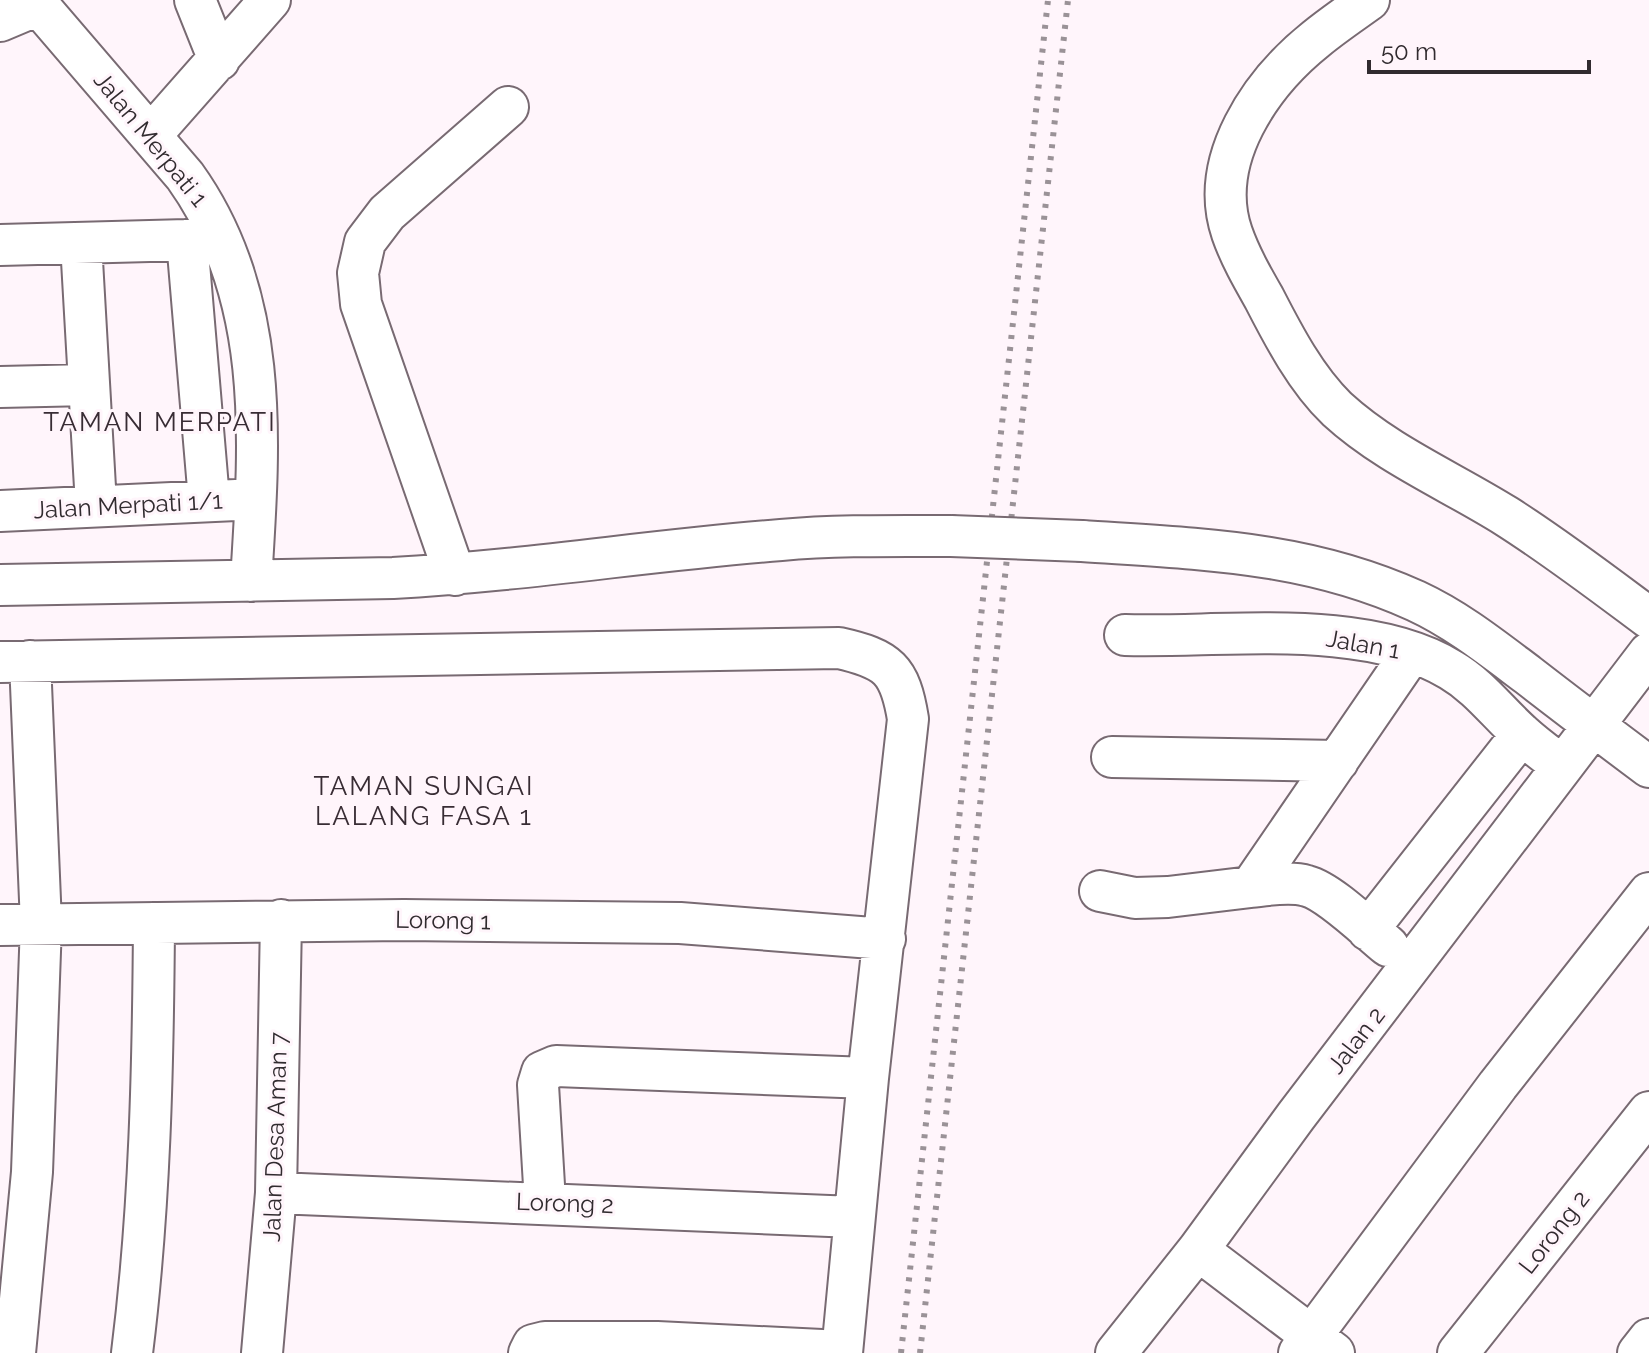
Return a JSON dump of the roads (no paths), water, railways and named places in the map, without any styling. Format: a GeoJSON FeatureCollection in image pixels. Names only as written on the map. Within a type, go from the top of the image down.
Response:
{"type":"FeatureCollection","features":[{"type":"Feature","properties":{"kind":"street"},"geometry":{"type":"LineString","coordinates":[[195,0],[219,60]]}},
{"type":"Feature","properties":{"kind":"street"},"geometry":{"type":"LineString","coordinates":[[151,135],[270,0]]}},
{"type":"Feature","properties":{"kind":"street"},"geometry":{"type":"LineString","coordinates":[[1369,0],[1314,41],[1272,82],[1245,124],[1231,152],[1226,180],[1231,232],[1283,334],[1315,383],[1337,408],[1412,462],[1506,516],[1649,618]]}},
{"type":"Feature","properties":{"kind":"street"},"geometry":{"type":"LineString","coordinates":[[0,21],[36,2]]}},
{"type":"Feature","properties":{"kind":"street","name":"Jalan Merpati 1"},"geometry":{"type":"LineString","coordinates":[[36,2],[185,176],[206,205],[204,237],[236,275],[255,373],[256,501],[251,581]]}},
{"type":"Feature","properties":{"kind":"street"},"geometry":{"type":"LineString","coordinates":[[455,575],[361,304],[358,273],[365,242],[387,213],[508,107]]}},
{"type":"Feature","properties":{"kind":"street"},"geometry":{"type":"LineString","coordinates":[[0,245],[204,237],[209,500]]}},
{"type":"Feature","properties":{"kind":"street"},"geometry":{"type":"LineString","coordinates":[[81,243],[96,505]]}},
{"type":"Feature","properties":{"kind":"street"},"geometry":{"type":"LineString","coordinates":[[0,387],[89,385]]}},
{"type":"Feature","properties":{"kind":"street","name":"Jalan Merpati 1/1"},"geometry":{"type":"LineString","coordinates":[[0,511],[209,500],[256,501]]}},
{"type":"Feature","properties":{"kind":"street"},"geometry":{"type":"LineString","coordinates":[[0,585],[455,575],[781,540],[869,536],[1082,541],[1222,551],[1290,559],[1360,578],[1418,602],[1467,629],[1649,767]]}},
{"type":"Feature","properties":{"kind":"street","name":"Jalan 1"},"geometry":{"type":"LineString","coordinates":[[1125,635],[1336,636],[1412,652],[1447,667],[1476,686],[1522,734],[1562,766]]}},
{"type":"Feature","properties":{"kind":"street"},"geometry":{"type":"LineString","coordinates":[[15,1353],[32,1172],[41,924],[15,662],[839,648],[871,656],[890,670],[904,692],[908,719],[868,1078],[842,1352],[657,1342],[567,1341],[533,1345],[529,1353]]}},
{"type":"Feature","properties":{"kind":"street"},"geometry":{"type":"LineString","coordinates":[[1251,887],[1412,652]]}},
{"type":"Feature","properties":{"kind":"street","name":"Jalan 2"},"geometry":{"type":"LineString","coordinates":[[1116,1353],[1198,1250],[1296,1116],[1648,657]]}},
{"type":"Feature","properties":{"kind":"street"},"geometry":{"type":"LineString","coordinates":[[1368,930],[1522,734]]}},
{"type":"Feature","properties":{"kind":"street"},"geometry":{"type":"LineString","coordinates":[[1112,757],[1338,761]]}},
{"type":"Feature","properties":{"kind":"street"},"geometry":{"type":"LineString","coordinates":[[1100,891],[1135,898],[1292,884],[1308,886],[1325,895],[1413,966]]}},
{"type":"Feature","properties":{"kind":"street"},"geometry":{"type":"LineString","coordinates":[[1198,1250],[1315,1347],[1498,1085],[1649,893]]}},
{"type":"Feature","properties":{"kind":"street","name":"Lorong 1"},"geometry":{"type":"LineString","coordinates":[[0,925],[281,920],[680,923],[885,939]]}},
{"type":"Feature","properties":{"kind":"street","name":"Jalan Desa Aman 7"},"geometry":{"type":"LineString","coordinates":[[262,1353],[276,1193],[281,920]]}},
{"type":"Feature","properties":{"kind":"street"},"geometry":{"type":"LineString","coordinates":[[132,1353],[144,1262],[150,1161],[154,923]]}},
{"type":"Feature","properties":{"kind":"street"},"geometry":{"type":"LineString","coordinates":[[545,1202],[538,1085],[542,1072],[556,1066],[868,1078]]}},
{"type":"Feature","properties":{"kind":"street","name":"Lorong 2"},"geometry":{"type":"LineString","coordinates":[[1458,1353],[1649,1112]]}},
{"type":"Feature","properties":{"kind":"street","name":"Lorong 2"},"geometry":{"type":"LineString","coordinates":[[276,1193],[854,1217]]}},
{"type":"Feature","properties":{"kind":"street"},"geometry":{"type":"LineString","coordinates":[[1638,1353],[1649,1339]]}},
{"type":"Feature","properties":{"kind":"railway"},"geometry":{"type":"LineString","coordinates":[[901,1353],[1048,0]]}},
{"type":"Feature","properties":{"kind":"railway"},"geometry":{"type":"LineString","coordinates":[[920,1353],[1068,0]]}},
{"type":"Feature","properties":{"kind":"district","name":"TAMAN MERPATI"},"geometry":{"type":"Point","coordinates":[160,422]}},
{"type":"Feature","properties":{"kind":"district","name":"TAMAN SUNGAI LALANG FASA 1"},"geometry":{"type":"Point","coordinates":[424,801]}}]}
